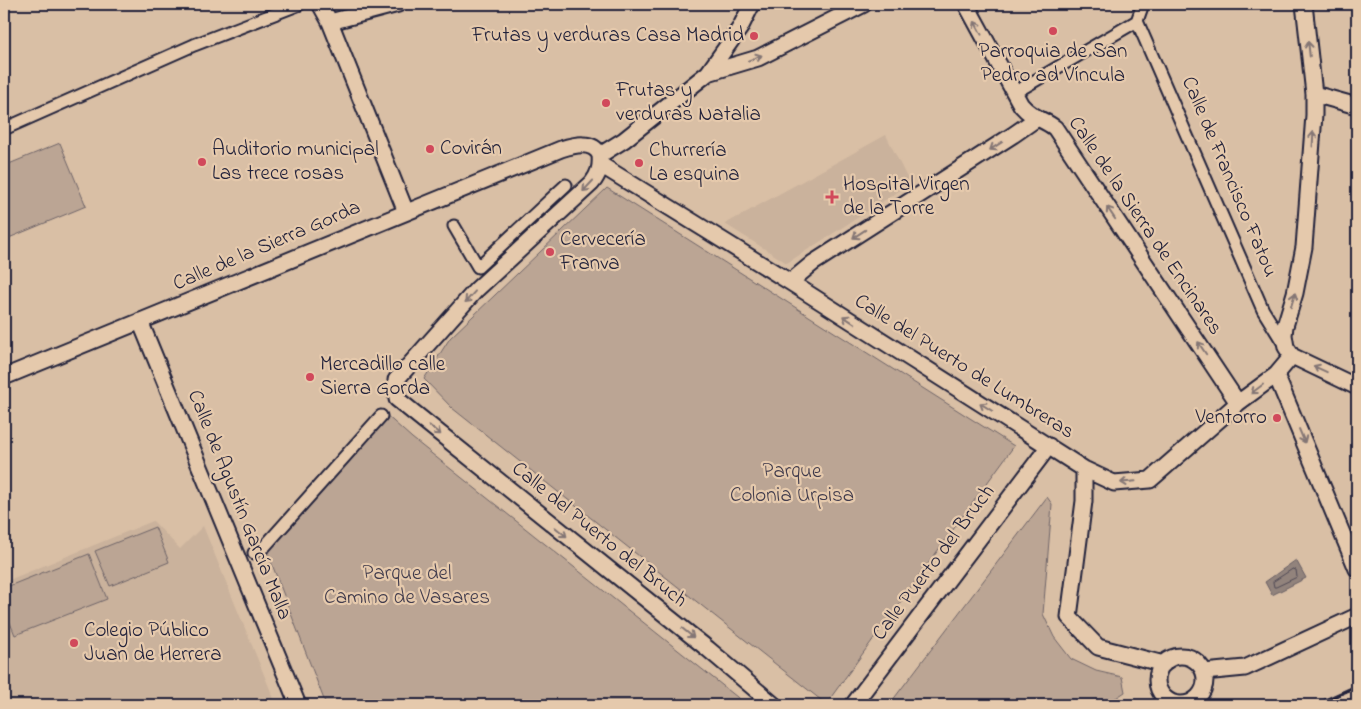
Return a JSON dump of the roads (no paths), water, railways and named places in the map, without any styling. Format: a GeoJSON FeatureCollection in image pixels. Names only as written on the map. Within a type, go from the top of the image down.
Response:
{"type":"FeatureCollection","features":[{"type":"Feature","properties":{"kind":"street"},"geometry":{"type":"LineString","coordinates":[[4,130],[194,45],[300,4]]}},
{"type":"Feature","properties":{"kind":"street"},"geometry":{"type":"LineString","coordinates":[[320,4],[330,22],[406,212]]}},
{"type":"Feature","properties":{"kind":"street"},"geometry":{"type":"LineString","coordinates":[[330,22],[398,4]]}},
{"type":"Feature","properties":{"kind":"street"},"geometry":{"type":"LineString","coordinates":[[600,160],[708,73],[740,28],[752,4]]}},
{"type":"Feature","properties":{"kind":"street"},"geometry":{"type":"LineString","coordinates":[[708,73],[758,58],[864,4]]}},
{"type":"Feature","properties":{"kind":"street","name":"Calle de la Sierra de Encinares"},"geometry":{"type":"LineString","coordinates":[[966,4],[1014,94],[1028,114],[1048,122],[1055,128],[1238,403]]}},
{"type":"Feature","properties":{"kind":"street"},"geometry":{"type":"LineString","coordinates":[[1014,94],[1137,21],[1143,4]]}},
{"type":"Feature","properties":{"kind":"street"},"geometry":{"type":"LineString","coordinates":[[1304,4],[1314,94],[1313,149],[1304,247],[1284,335],[1289,352],[1357,387]]}},
{"type":"Feature","properties":{"kind":"street","name":"Calle de Francisco Fatou"},"geometry":{"type":"LineString","coordinates":[[1137,21],[1263,310],[1289,352]]}},
{"type":"Feature","properties":{"kind":"street"},"geometry":{"type":"LineString","coordinates":[[1314,94],[1357,106]]}},
{"type":"Feature","properties":{"kind":"street"},"geometry":{"type":"LineString","coordinates":[[790,282],[813,263],[1013,135],[1036,118]]}},
{"type":"Feature","properties":{"kind":"street","name":"Calle de la Sierra Gorda"},"geometry":{"type":"LineString","coordinates":[[4,377],[561,149],[576,145],[587,145],[594,147],[600,160]]}},
{"type":"Feature","properties":{"kind":"street","name":"Calle del Puerto de Lumbreras"},"geometry":{"type":"LineString","coordinates":[[600,160],[919,366],[1084,469],[1114,483],[1150,480],[1238,403],[1276,375],[1289,352]]}},
{"type":"Feature","properties":{"kind":"street","name":"Calle del Puerto del Bruch"},"geometry":{"type":"LineString","coordinates":[[600,160],[597,176],[592,184],[476,290],[396,380],[397,399],[708,649],[774,705]]}},
{"type":"Feature","properties":{"kind":"street"},"geometry":{"type":"LineString","coordinates":[[454,226],[478,267],[566,185]]}},
{"type":"Feature","properties":{"kind":"street","name":"Calle de Agustín García Malla"},"geometry":{"type":"LineString","coordinates":[[140,321],[298,705]]}},
{"type":"Feature","properties":{"kind":"street"},"geometry":{"type":"LineString","coordinates":[[1276,375],[1357,569]]}},
{"type":"Feature","properties":{"kind":"street"},"geometry":{"type":"LineString","coordinates":[[254,553],[265,546],[381,416]]}},
{"type":"Feature","properties":{"kind":"street","name":"Calle Puerto del Bruch"},"geometry":{"type":"LineString","coordinates":[[853,705],[1049,446]]}},
{"type":"Feature","properties":{"kind":"street"},"geometry":{"type":"LineString","coordinates":[[1084,469],[1084,501],[1069,617],[1098,647],[1164,664]]}},
{"type":"Feature","properties":{"kind":"street"},"geometry":{"type":"LineString","coordinates":[[1204,672],[1245,668],[1357,616]]}},
{"type":"Feature","properties":{"kind":"street"},"geometry":{"type":"LineString","coordinates":[[1178,656],[1186,657],[1200,665],[1204,672],[1206,680],[1204,688],[1194,701],[1187,704],[1167,704],[1158,685],[1158,677],[1164,664],[1178,656]]}},
{"type":"Feature","properties":{"kind":"water"},"geometry":{"type":"Polygon","coordinates":[[[1296,560],[1306,578],[1272,595],[1265,582],[1296,560]]]}},
{"type":"Feature","properties":{"kind":"railway"},"geometry":{"type":"LineString","coordinates":[[1315,705],[1357,686]]}},
{"type":"Feature","properties":{"kind":"railway"},"geometry":{"type":"LineString","coordinates":[[1343,705],[1357,699]]}},
{"type":"Feature","properties":{"kind":"place","name":"Parroquia de San Pedro ad Víncula"},"geometry":{"type":"Point","coordinates":[1053,31]}},
{"type":"Feature","properties":{"kind":"place","name":"Frutas y verduras Casa Madrid"},"geometry":{"type":"Point","coordinates":[754,36]}},
{"type":"Feature","properties":{"kind":"place","name":"Frutas y verduras Natalia"},"geometry":{"type":"Point","coordinates":[606,103]}},
{"type":"Feature","properties":{"kind":"place","name":"Covirán"},"geometry":{"type":"Point","coordinates":[430,149]}},
{"type":"Feature","properties":{"kind":"place","name":"Auditorio municipal Las trece rosas"},"geometry":{"type":"Point","coordinates":[202,162]}},
{"type":"Feature","properties":{"kind":"place","name":"Churrería La esquina"},"geometry":{"type":"Point","coordinates":[639,163]}},
{"type":"Feature","properties":{"kind":"place","name":"Hospital Virgen de la Torre"},"geometry":{"type":"Point","coordinates":[832,197]}},
{"type":"Feature","properties":{"kind":"place","name":"Cervecería Franva"},"geometry":{"type":"Point","coordinates":[550,252]}},
{"type":"Feature","properties":{"kind":"place","name":"Mercadillo calle Sierra Gorda"},"geometry":{"type":"Point","coordinates":[310,377]}},
{"type":"Feature","properties":{"kind":"place","name":"Ventorro"},"geometry":{"type":"Point","coordinates":[1277,418]}},
{"type":"Feature","properties":{"kind":"place","name":"Colegio Público Juan de Herrera"},"geometry":{"type":"Point","coordinates":[74,643]}},
{"type":"Feature","properties":{"kind":"park label","name":"Parque Colonia Urpisa"},"geometry":{"type":"Point","coordinates":[792,484]}},
{"type":"Feature","properties":{"kind":"park label","name":"Parque del Camino de Vasares"},"geometry":{"type":"Point","coordinates":[407,586]}}]}
